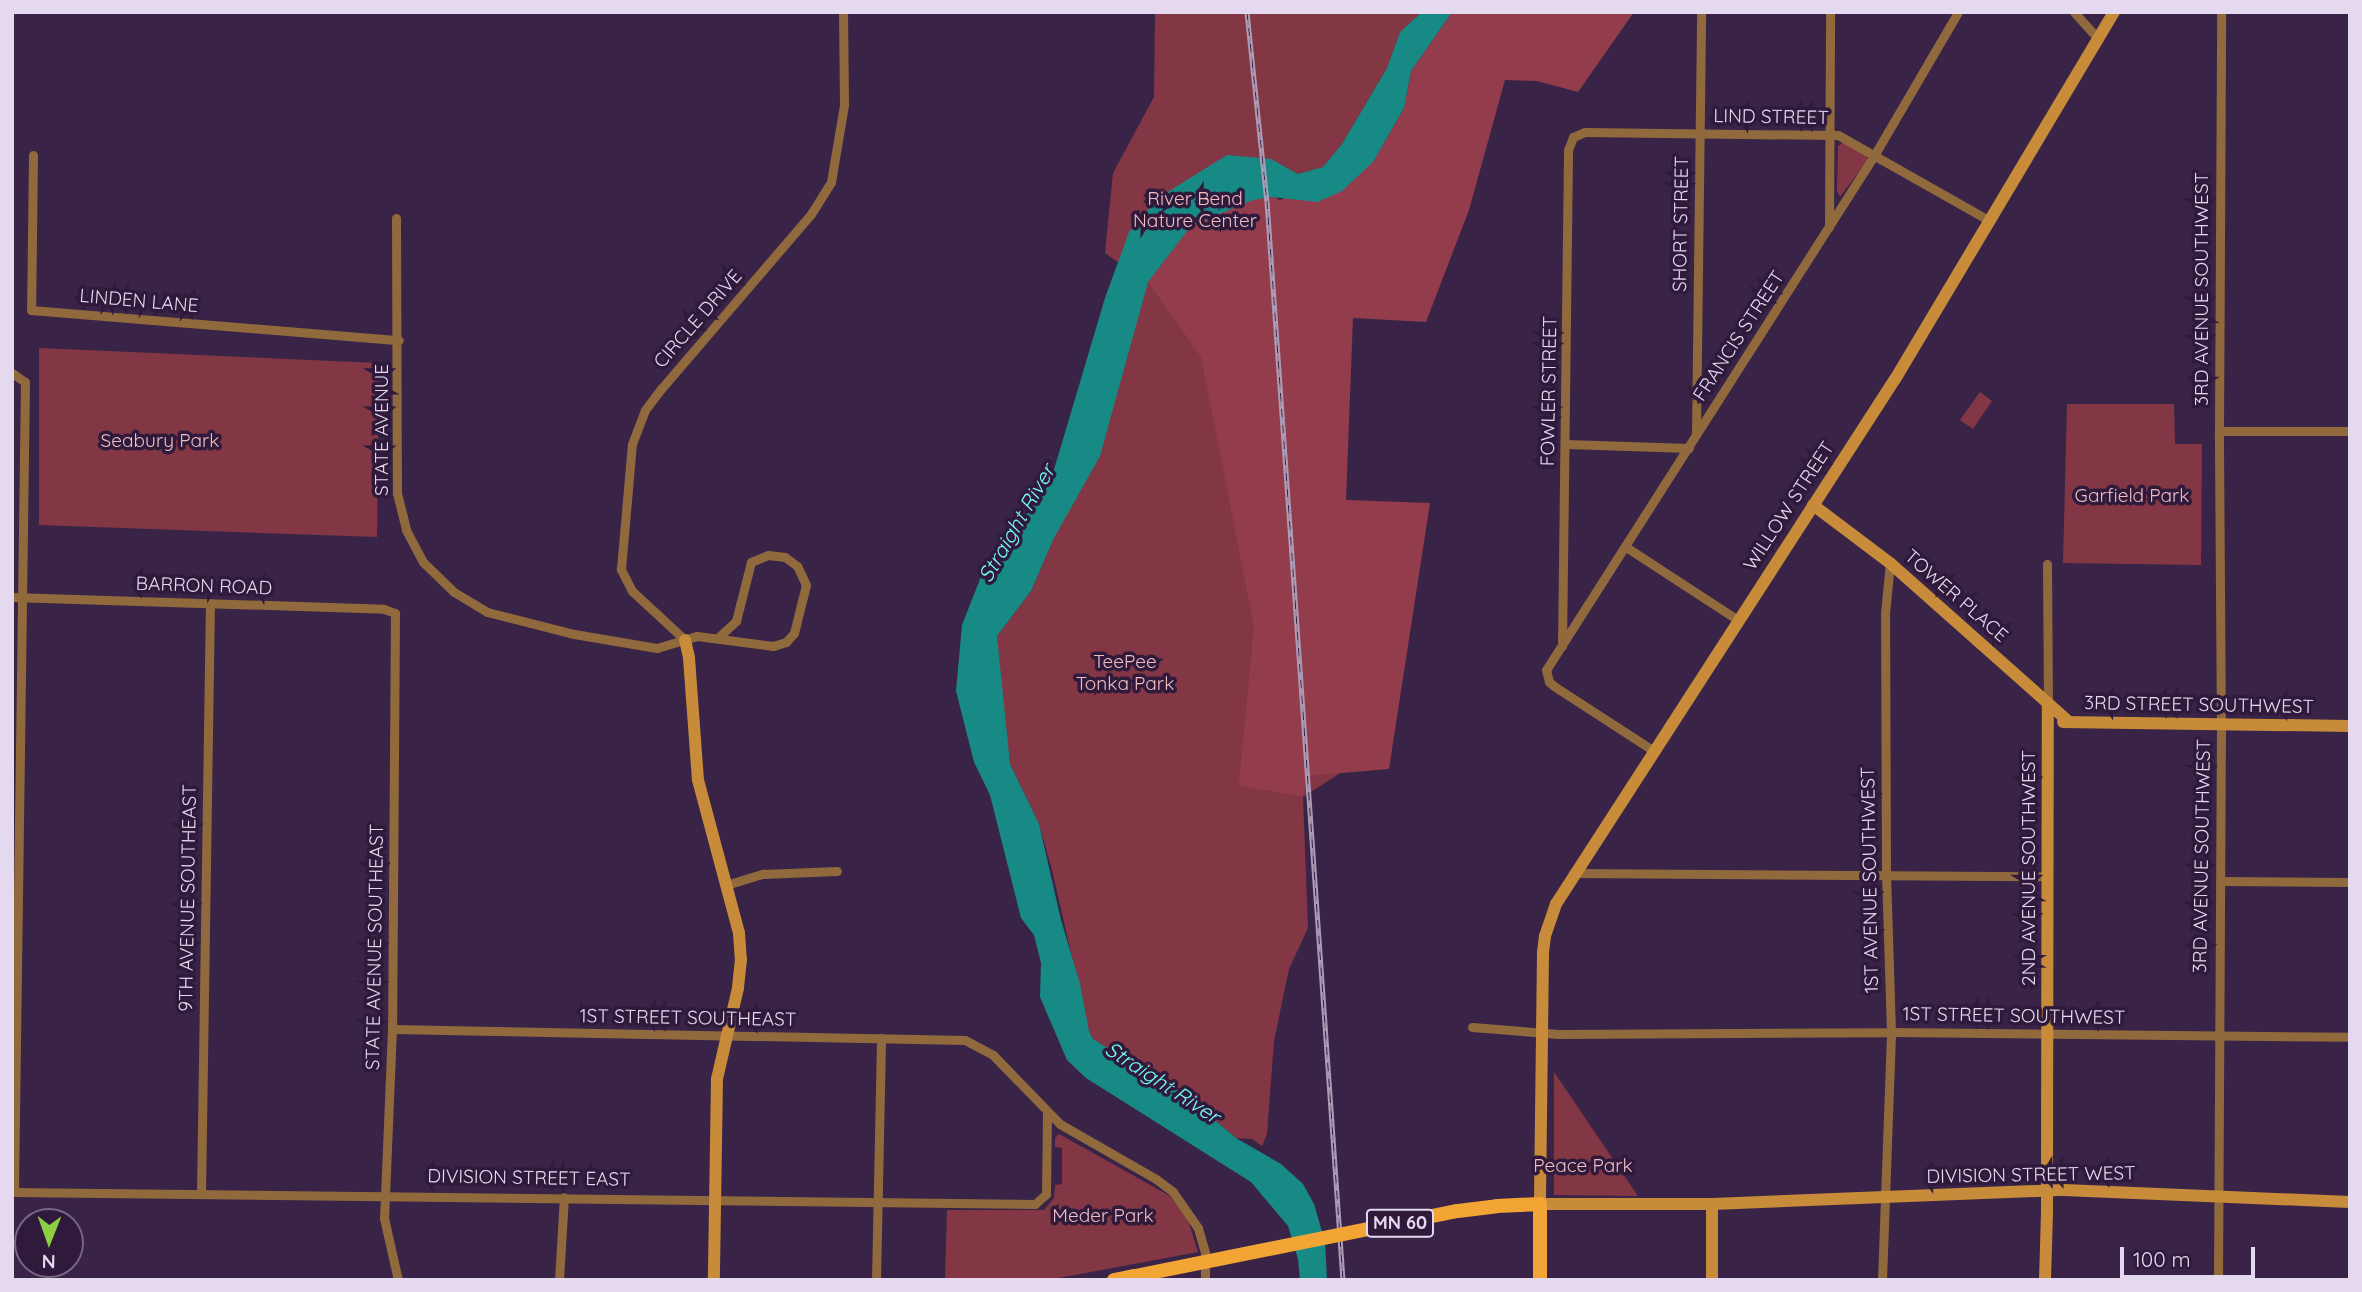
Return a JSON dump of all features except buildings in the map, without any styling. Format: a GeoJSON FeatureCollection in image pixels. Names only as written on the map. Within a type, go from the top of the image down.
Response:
{"type":"FeatureCollection","features":[{"type":"Feature","properties":{"kind":"main road","name":"MN 60"},"geometry":{"type":"LineString","coordinates":[[1114,1280],[1458,1211],[1540,1204]]}},
{"type":"Feature","properties":{"kind":"main road"},"geometry":{"type":"LineString","coordinates":[[1540,1204],[1540,1280]]}},
{"type":"Feature","properties":{"kind":"street","name":"CIRCLE DRIVE"},"geometry":{"type":"LineString","coordinates":[[685,640],[632,592],[621,569],[632,444],[645,410],[811,214],[831,182],[844,105],[843,12]]}},
{"type":"Feature","properties":{"kind":"street","name":"SHORT STREET"},"geometry":{"type":"LineString","coordinates":[[1696,436],[1701,12]]}},
{"type":"Feature","properties":{"kind":"street"},"geometry":{"type":"LineString","coordinates":[[1829,227],[1830,12]]}},
{"type":"Feature","properties":{"kind":"street","name":"FRANCIS STREET"},"geometry":{"type":"LineString","coordinates":[[1654,751],[1554,686],[1546,676],[1562,646],[1875,154],[1958,12]]}},
{"type":"Feature","properties":{"kind":"street"},"geometry":{"type":"LineString","coordinates":[[2074,12],[2098,39]]}},
{"type":"Feature","properties":{"kind":"street","name":"WILLOW STREET"},"geometry":{"type":"LineString","coordinates":[[1540,1204],[1545,936],[1556,904],[1573,873],[1895,379],[2114,12]]}},
{"type":"Feature","properties":{"kind":"street","name":"3RD AVENUE SOUTHWEST"},"geometry":{"type":"LineString","coordinates":[[2218,1280],[2216,1196],[2221,724],[2221,12]]}},
{"type":"Feature","properties":{"kind":"street","name":"LIND STREET"},"geometry":{"type":"LineString","coordinates":[[1573,137],[1585,132],[1829,135],[1847,138],[1990,221]]}},
{"type":"Feature","properties":{"kind":"street","name":"FOWLER STREET"},"geometry":{"type":"LineString","coordinates":[[1562,646],[1568,150],[1573,137]]}},
{"type":"Feature","properties":{"kind":"street","name":"LINDEN LANE"},"geometry":{"type":"LineString","coordinates":[[33,155],[31,310],[399,340]]}},
{"type":"Feature","properties":{"kind":"street","name":"STATE AVENUE"},"geometry":{"type":"LineString","coordinates":[[396,218],[399,340],[397,493],[406,530],[423,562],[437,579],[468,603],[512,620],[657,648],[697,636],[774,646],[786,642],[794,633],[806,585],[797,566],[785,557],[768,555],[751,562],[736,621],[718,638]]}},
{"type":"Feature","properties":{"kind":"street"},"geometry":{"type":"LineString","coordinates":[[12,373],[22,377],[25,383],[23,598],[16,722],[13,1192]]}},
{"type":"Feature","properties":{"kind":"street"},"geometry":{"type":"LineString","coordinates":[[2219,431],[2350,431]]}},
{"type":"Feature","properties":{"kind":"street"},"geometry":{"type":"LineString","coordinates":[[1566,444],[1689,448]]}},
{"type":"Feature","properties":{"kind":"street","name":"TOWER PLACE"},"geometry":{"type":"LineString","coordinates":[[1813,505],[1890,563],[2069,722]]}},
{"type":"Feature","properties":{"kind":"street"},"geometry":{"type":"LineString","coordinates":[[1626,547],[1738,620]]}},
{"type":"Feature","properties":{"kind":"street","name":"1ST AVENUE SOUTHWEST"},"geometry":{"type":"LineString","coordinates":[[1882,1280],[1891,1032],[1886,876],[1885,613],[1890,563]]}},
{"type":"Feature","properties":{"kind":"street","name":"2ND AVENUE SOUTHWEST"},"geometry":{"type":"LineString","coordinates":[[2045,1280],[2049,1034],[2047,564]]}},
{"type":"Feature","properties":{"kind":"street","name":"BARRON ROAD"},"geometry":{"type":"LineString","coordinates":[[12,597],[383,609],[395,613]]}},
{"type":"Feature","properties":{"kind":"street","name":"9TH AVENUE SOUTHEAST"},"geometry":{"type":"LineString","coordinates":[[201,1193],[210,603]]}},
{"type":"Feature","properties":{"kind":"street","name":"STATE AVENUE SOUTHEAST"},"geometry":{"type":"LineString","coordinates":[[395,613],[392,1029],[384,1218],[398,1280]]}},
{"type":"Feature","properties":{"kind":"street"},"geometry":{"type":"LineString","coordinates":[[685,640],[689,658],[698,780],[739,933],[741,959],[738,988],[717,1079],[714,1280]]}},
{"type":"Feature","properties":{"kind":"street","name":"3RD STREET SOUTHWEST"},"geometry":{"type":"LineString","coordinates":[[2049,722],[2350,726]]}},
{"type":"Feature","properties":{"kind":"street"},"geometry":{"type":"LineString","coordinates":[[726,886],[763,874],[837,871]]}},
{"type":"Feature","properties":{"kind":"street"},"geometry":{"type":"LineString","coordinates":[[1573,873],[2047,876]]}},
{"type":"Feature","properties":{"kind":"street"},"geometry":{"type":"LineString","coordinates":[[2220,881],[2350,882]]}},
{"type":"Feature","properties":{"kind":"street"},"geometry":{"type":"LineString","coordinates":[[1472,1027],[1544,1033]]}},
{"type":"Feature","properties":{"kind":"street","name":"1ST STREET SOUTHEAST"},"geometry":{"type":"LineString","coordinates":[[392,1029],[725,1037],[947,1038],[982,1047],[993,1055],[1047,1112]]}},
{"type":"Feature","properties":{"kind":"street","name":"1ST STREET SOUTHWEST"},"geometry":{"type":"LineString","coordinates":[[1544,1033],[1891,1032],[2350,1037]]}},
{"type":"Feature","properties":{"kind":"street"},"geometry":{"type":"LineString","coordinates":[[876,1280],[881,1038]]}},
{"type":"Feature","properties":{"kind":"street"},"geometry":{"type":"LineString","coordinates":[[1047,1112],[1060,1124],[1165,1185],[1193,1217],[1205,1253],[1205,1280]]}},
{"type":"Feature","properties":{"kind":"street","name":"DIVISION STREET EAST"},"geometry":{"type":"LineString","coordinates":[[13,1192],[1035,1204],[1046,1194],[1047,1112]]}},
{"type":"Feature","properties":{"kind":"street","name":"DIVISION STREET WEST"},"geometry":{"type":"LineString","coordinates":[[1712,1203],[2064,1190],[2350,1202]]}},
{"type":"Feature","properties":{"kind":"street"},"geometry":{"type":"LineString","coordinates":[[559,1280],[564,1197]]}},
{"type":"Feature","properties":{"kind":"street"},"geometry":{"type":"LineString","coordinates":[[1540,1204],[1712,1203],[1712,1280]]}},
{"type":"Feature","properties":{"kind":"green space"},"geometry":{"type":"Polygon","coordinates":[[[1155,12],[1422,12],[1400,32],[1387,68],[1342,144],[1323,167],[1298,174],[1272,160],[1325,552],[1339,774],[1303,797],[1308,928],[1289,969],[1274,1041],[1267,1134],[1262,1146],[1252,1139],[1236,1138],[1183,1094],[1093,1039],[1039,824],[1010,764],[1004,720],[997,636],[1031,591],[1054,538],[1147,283],[1105,253],[1113,173],[1154,97],[1155,12]]]}},
{"type":"Feature","properties":{"kind":"green space"},"geometry":{"type":"Polygon","coordinates":[[[1844,142],[1867,156],[1867,161],[1840,197],[1837,191],[1838,146],[1844,142]]]}},
{"type":"Feature","properties":{"kind":"green space","name":"Seabury Park"},"geometry":{"type":"Polygon","coordinates":[[[39,348],[379,363],[377,537],[39,525],[39,348]]]}},
{"type":"Feature","properties":{"kind":"green space"},"geometry":{"type":"Polygon","coordinates":[[[1980,392],[1992,401],[1973,429],[1960,420],[1980,392]]]}},
{"type":"Feature","properties":{"kind":"green space","name":"Garfield Park"},"geometry":{"type":"Polygon","coordinates":[[[2067,404],[2174,404],[2175,444],[2202,444],[2201,565],[2063,563],[2067,404]]]}},
{"type":"Feature","properties":{"kind":"green space","name":"Peace Park"},"geometry":{"type":"Polygon","coordinates":[[[1554,1072],[1638,1196],[1554,1195],[1554,1072]]]}},
{"type":"Feature","properties":{"kind":"green space","name":"Meder Park"},"geometry":{"type":"Polygon","coordinates":[[[1059,1134],[1170,1196],[1188,1220],[1198,1252],[1048,1280],[945,1280],[947,1210],[1044,1210],[1054,1198],[1055,1185],[1062,1184],[1062,1148],[1055,1147],[1055,1138],[1059,1134]]]}},
{"type":"Feature","properties":{"kind":"shaded area"},"geometry":{"type":"Polygon","coordinates":[[[1452,12],[1634,12],[1578,92],[1537,81],[1505,80],[1469,210],[1426,322],[1353,318],[1346,500],[1430,503],[1389,769],[1307,776],[1303,797],[1239,785],[1254,626],[1201,357],[1148,282],[1191,226],[1252,200],[1272,197],[1280,200],[1373,162],[1404,108],[1411,71],[1452,12]]]}},
{"type":"Feature","properties":{"kind":"water","name":"Straight River"},"geometry":{"type":"Polygon","coordinates":[[[1422,12],[1452,12],[1411,71],[1404,108],[1373,162],[1342,191],[1318,202],[1272,197],[1253,200],[1191,226],[1148,282],[1100,456],[1054,538],[1031,591],[997,636],[1010,764],[1039,824],[1061,920],[1080,984],[1089,1031],[1093,1039],[1183,1094],[1236,1138],[1281,1164],[1303,1184],[1314,1204],[1325,1242],[1327,1280],[1300,1280],[1298,1259],[1288,1226],[1251,1182],[1086,1078],[1067,1060],[1040,997],[1041,963],[1034,935],[1021,918],[990,795],[974,762],[956,691],[962,625],[984,569],[1050,483],[1105,298],[1129,232],[1158,198],[1227,155],[1271,159],[1298,174],[1323,167],[1342,144],[1387,68],[1400,32],[1422,12]]]}},
{"type":"Feature","properties":{"kind":"railway"},"geometry":{"type":"LineString","coordinates":[[1247,12],[1267,201],[1343,1280]]}},
{"type":"Feature","properties":{"kind":"park label","name":"River Bend Nature Center"},"geometry":{"type":"Point","coordinates":[1195,210]}},
{"type":"Feature","properties":{"kind":"park label","name":"TeePee Tonka Park"},"geometry":{"type":"Point","coordinates":[1125,673]}}]}
